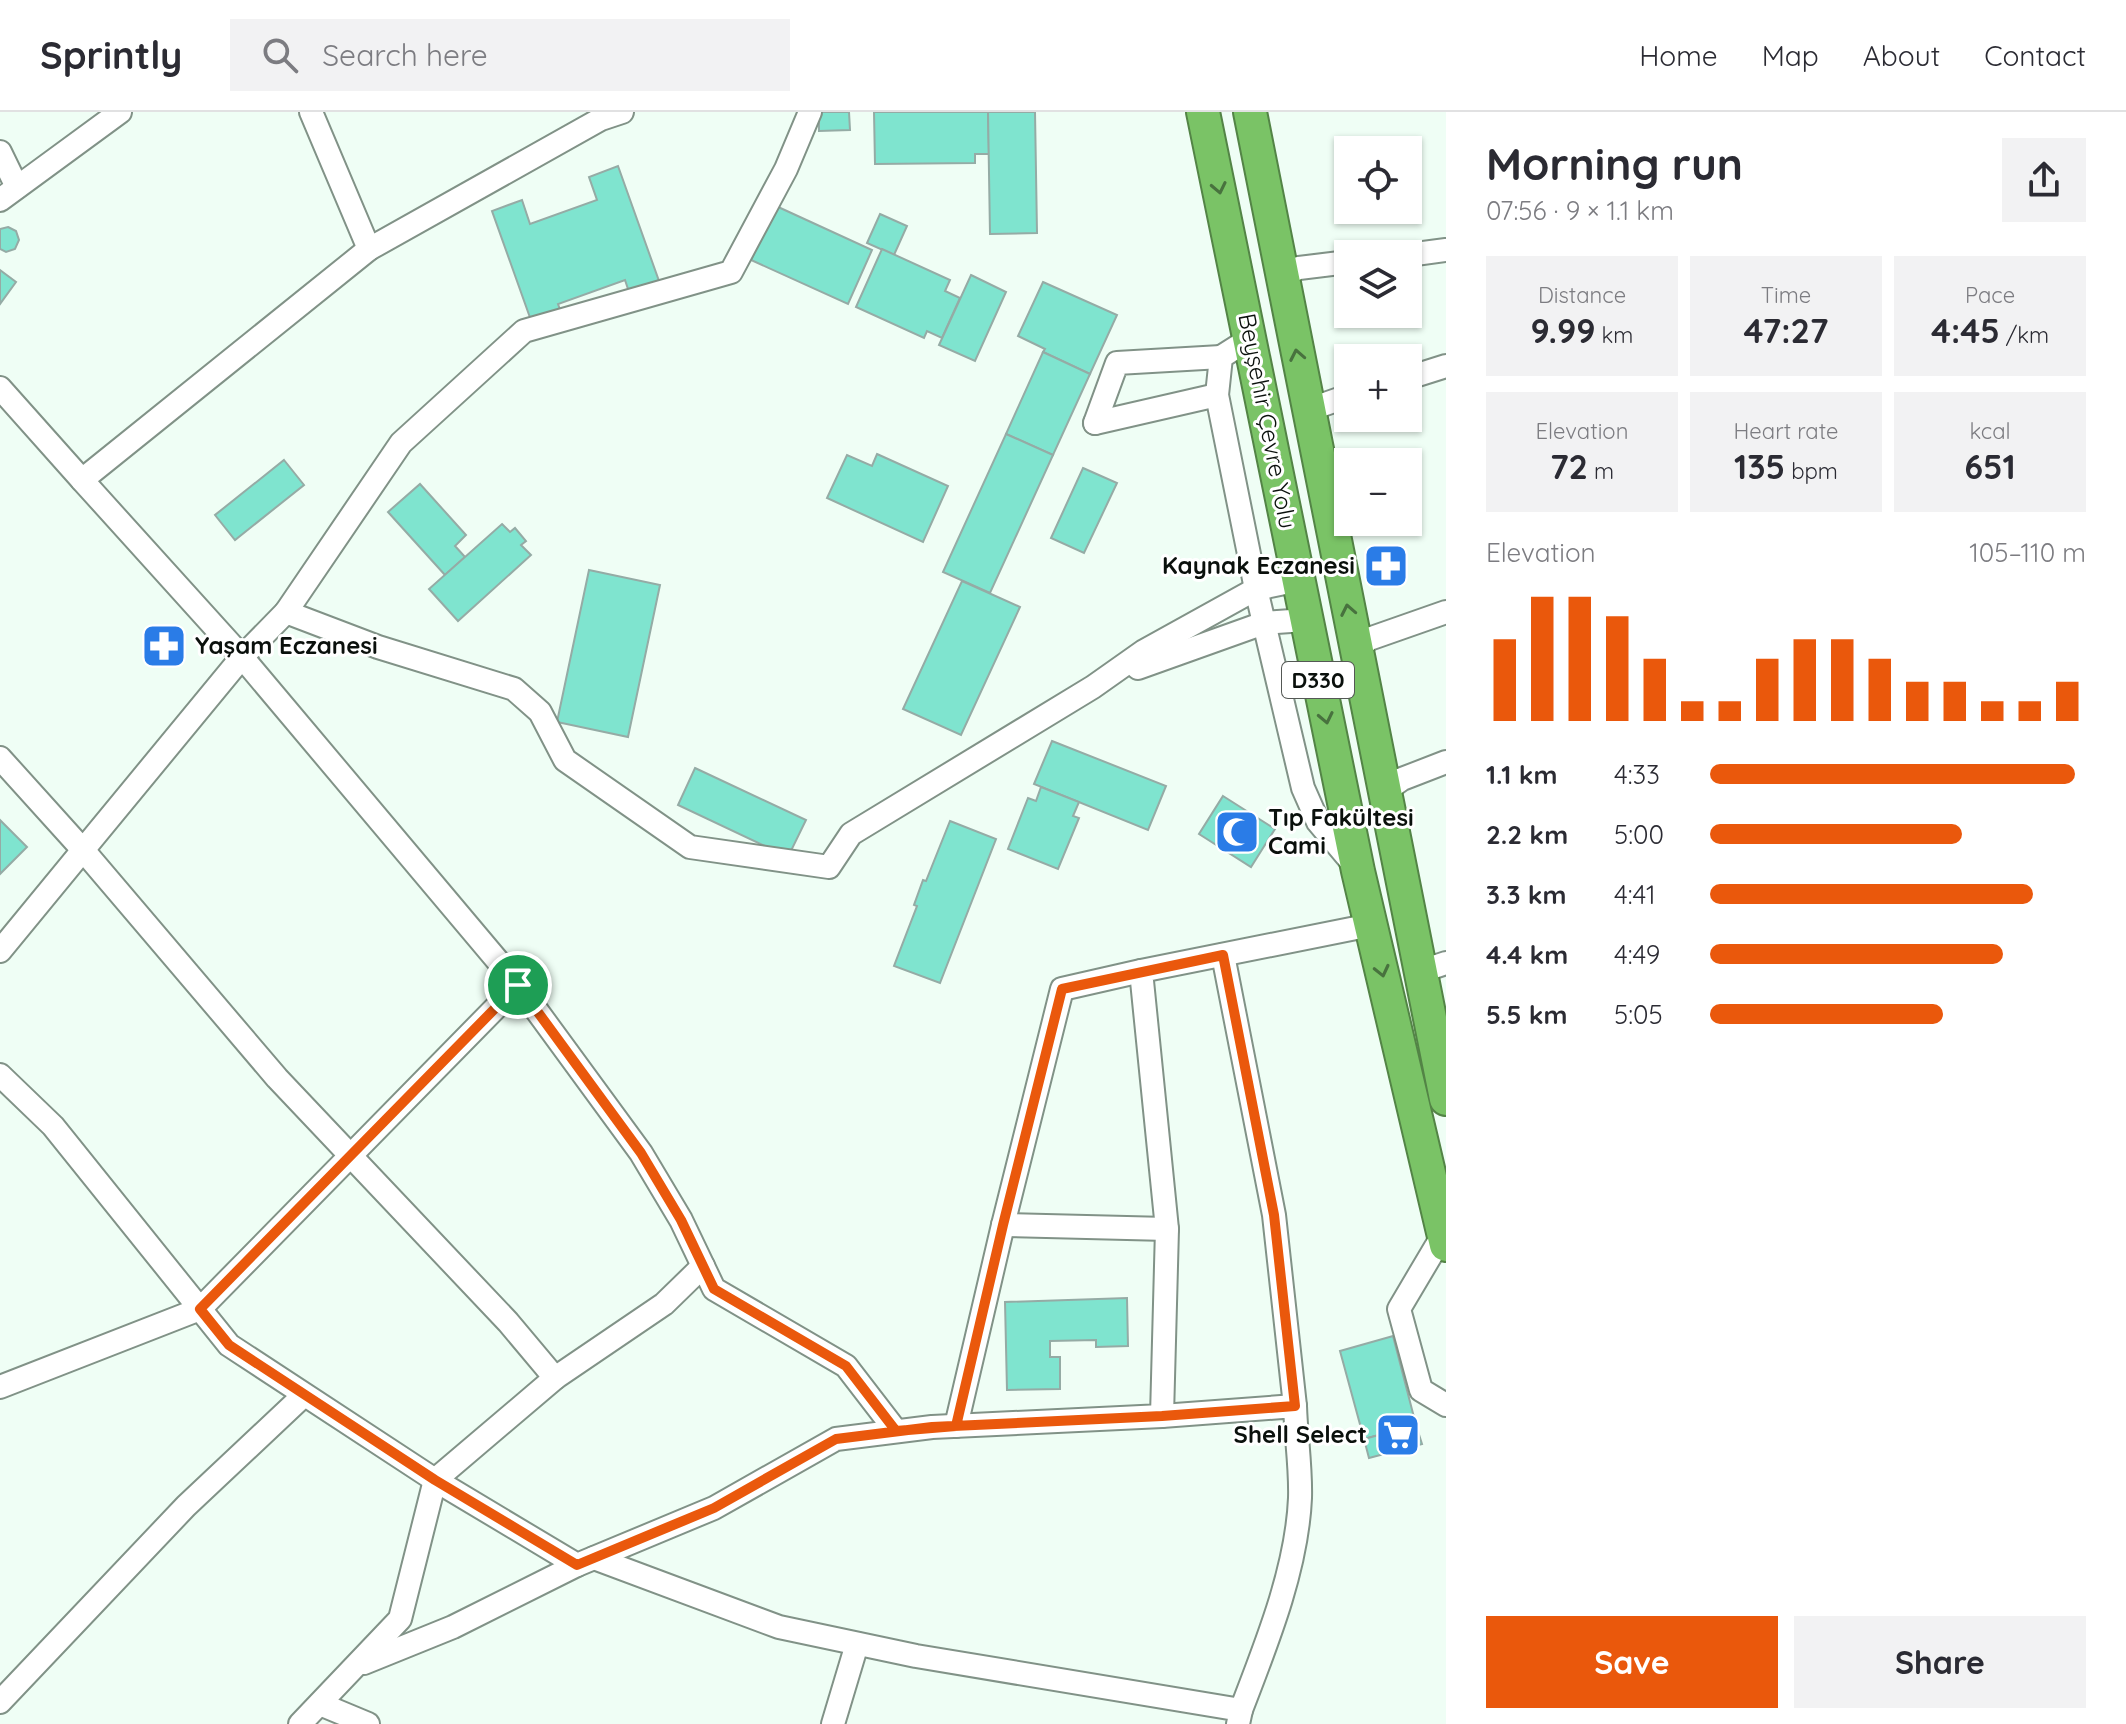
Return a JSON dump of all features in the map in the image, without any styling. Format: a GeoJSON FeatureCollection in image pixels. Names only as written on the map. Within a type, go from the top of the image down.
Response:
{"type":"FeatureCollection","features":[{"type":"Feature","properties":{"kind":"highway","name":"Beyşehir Çevre Yolu"},"geometry":{"type":"LineString","coordinates":[[1203,112],[1358,871],[1445,1239]]}},
{"type":"Feature","properties":{"kind":"highway","name":"Beyşehir Çevre Yolu"},"geometry":{"type":"LineString","coordinates":[[1250,112],[1384,792],[1433,968],[1446,1099]]}},
{"type":"Feature","properties":{"kind":"street"},"geometry":{"type":"LineString","coordinates":[[0,152],[8,193],[120,112]]}},
{"type":"Feature","properties":{"kind":"street"},"geometry":{"type":"LineString","coordinates":[[311,112],[369,249]]}},
{"type":"Feature","properties":{"kind":"street"},"geometry":{"type":"LineString","coordinates":[[82,480],[369,249],[601,119],[622,112]]}},
{"type":"Feature","properties":{"kind":"street"},"geometry":{"type":"LineString","coordinates":[[0,951],[242,657],[286,612],[401,443],[524,331],[731,272],[786,169],[810,112]]}},
{"type":"Feature","properties":{"kind":"street"},"geometry":{"type":"LineString","coordinates":[[1422,253],[1446,250]]}},
{"type":"Feature","properties":{"kind":"street"},"geometry":{"type":"LineString","coordinates":[[1281,276],[1299,268],[1334,264]]}},
{"type":"Feature","properties":{"kind":"street"},"geometry":{"type":"LineString","coordinates":[[1217,395],[1095,423],[1117,363],[1221,357],[1251,338]]}},
{"type":"Feature","properties":{"kind":"street"},"geometry":{"type":"LineString","coordinates":[[1221,357],[1217,395],[1256,589],[1303,788],[1318,822],[1358,871]]}},
{"type":"Feature","properties":{"kind":"street"},"geometry":{"type":"LineString","coordinates":[[1422,374],[1446,366]]}},
{"type":"Feature","properties":{"kind":"street"},"geometry":{"type":"LineString","coordinates":[[0,388],[242,657],[518,985],[641,1153],[681,1220],[714,1289],[846,1366],[896,1431]]}},
{"type":"Feature","properties":{"kind":"street"},"geometry":{"type":"LineString","coordinates":[[1308,410],[1334,401]]}},
{"type":"Feature","properties":{"kind":"street"},"geometry":{"type":"LineString","coordinates":[[286,612],[378,647],[514,689],[540,712],[565,760],[690,847],[829,867],[851,834],[1093,687],[1144,651],[1256,589],[1299,580]]}},
{"type":"Feature","properties":{"kind":"street"},"geometry":{"type":"LineString","coordinates":[[1356,651],[1369,639],[1446,612]]}},
{"type":"Feature","properties":{"kind":"street"},"geometry":{"type":"LineString","coordinates":[[1093,687],[1162,657],[1264,623],[1305,620]]}},
{"type":"Feature","properties":{"kind":"street"},"geometry":{"type":"LineString","coordinates":[[0,758],[83,850],[277,1078],[508,1322],[555,1378]]}},
{"type":"Feature","properties":{"kind":"street"},"geometry":{"type":"LineString","coordinates":[[1384,792],[1402,779],[1446,762]]}},
{"type":"Feature","properties":{"kind":"street"},"geometry":{"type":"LineString","coordinates":[[956,1426],[1062,989],[1371,925]]}},
{"type":"Feature","properties":{"kind":"street"},"geometry":{"type":"LineString","coordinates":[[0,1075],[53,1126],[229,1345],[435,1480],[585,1562],[779,1627],[1239,1717],[1263,1653],[1289,1566],[1300,1499],[1295,1406],[1274,1215],[1223,955]]}},
{"type":"Feature","properties":{"kind":"street"},"geometry":{"type":"LineString","coordinates":[[1141,971],[1167,1229],[1162,1416]]}},
{"type":"Feature","properties":{"kind":"street"},"geometry":{"type":"LineString","coordinates":[[0,1387],[200,1309],[518,985]]}},
{"type":"Feature","properties":{"kind":"street"},"geometry":{"type":"LineString","coordinates":[[1003,1225],[1167,1229]]}},
{"type":"Feature","properties":{"kind":"street"},"geometry":{"type":"LineString","coordinates":[[1445,1239],[1399,1309],[1421,1390],[1446,1405]]}},
{"type":"Feature","properties":{"kind":"street"},"geometry":{"type":"LineString","coordinates":[[300,1724],[400,1619],[435,1480],[555,1378],[664,1304],[703,1266]]}},
{"type":"Feature","properties":{"kind":"street"},"geometry":{"type":"LineString","coordinates":[[0,1702],[186,1506],[304,1395]]}},
{"type":"Feature","properties":{"kind":"street"},"geometry":{"type":"LineString","coordinates":[[357,1666],[453,1627],[585,1562],[714,1508],[836,1439],[956,1426],[1295,1406]]}},
{"type":"Feature","properties":{"kind":"street"},"geometry":{"type":"LineString","coordinates":[[833,1724],[857,1644]]}},
{"type":"Feature","properties":{"kind":"street"},"geometry":{"type":"LineString","coordinates":[[320,1704],[368,1724]]}},
{"type":"Feature","properties":{"kind":"building"},"geometry":{"type":"Polygon","coordinates":[[[819,112],[849,112],[850,130],[819,131],[819,112]]]}},
{"type":"Feature","properties":{"kind":"building"},"geometry":{"type":"Polygon","coordinates":[[[874,112],[988,112],[989,154],[975,154],[975,163],[875,164],[874,112]]]}},
{"type":"Feature","properties":{"kind":"building"},"geometry":{"type":"Polygon","coordinates":[[[988,112],[1035,112],[1037,233],[990,234],[988,112]]]}},
{"type":"Feature","properties":{"kind":"building"},"geometry":{"type":"Polygon","coordinates":[[[618,166],[659,281],[629,292],[625,280],[558,304],[562,315],[533,326],[492,211],[522,200],[530,224],[597,200],[589,177],[618,166]]]}},
{"type":"Feature","properties":{"kind":"building"},"geometry":{"type":"Polygon","coordinates":[[[776,206],[872,250],[848,304],[751,260],[776,206]]]}},
{"type":"Feature","properties":{"kind":"building"},"geometry":{"type":"Polygon","coordinates":[[[880,214],[907,226],[894,255],[867,243],[880,214]]]}},
{"type":"Feature","properties":{"kind":"building"},"geometry":{"type":"Polygon","coordinates":[[[8,227],[16,231],[19,240],[15,249],[6,252],[0,249],[0,229],[8,227]]]}},
{"type":"Feature","properties":{"kind":"building"},"geometry":{"type":"Polygon","coordinates":[[[882,249],[950,280],[945,291],[960,298],[942,338],[927,331],[924,338],[856,307],[882,249]]]}},
{"type":"Feature","properties":{"kind":"building"},"geometry":{"type":"Polygon","coordinates":[[[0,270],[16,282],[0,304],[0,270]]]}},
{"type":"Feature","properties":{"kind":"building"},"geometry":{"type":"Polygon","coordinates":[[[971,275],[1006,292],[975,361],[939,345],[971,275]]]}},
{"type":"Feature","properties":{"kind":"building"},"geometry":{"type":"Polygon","coordinates":[[[1043,282],[1117,315],[1090,374],[1043,352],[1045,349],[1018,336],[1043,282]]]}},
{"type":"Feature","properties":{"kind":"building"},"geometry":{"type":"Polygon","coordinates":[[[1043,352],[1090,374],[1053,455],[1006,434],[1043,352]]]}},
{"type":"Feature","properties":{"kind":"building"},"geometry":{"type":"Polygon","coordinates":[[[1006,434],[1053,455],[990,593],[943,572],[1006,434]]]}},
{"type":"Feature","properties":{"kind":"building"},"geometry":{"type":"Polygon","coordinates":[[[877,454],[948,486],[923,542],[827,498],[847,455],[872,466],[877,454]]]}},
{"type":"Feature","properties":{"kind":"building"},"geometry":{"type":"Polygon","coordinates":[[[284,460],[304,485],[235,540],[215,515],[284,460]]]}},
{"type":"Feature","properties":{"kind":"building"},"geometry":{"type":"Polygon","coordinates":[[[1083,468],[1117,483],[1084,553],[1051,538],[1083,468]]]}},
{"type":"Feature","properties":{"kind":"building"},"geometry":{"type":"Polygon","coordinates":[[[420,484],[466,535],[455,546],[465,557],[445,575],[388,512],[420,484]]]}},
{"type":"Feature","properties":{"kind":"building"},"geometry":{"type":"Polygon","coordinates":[[[502,524],[510,532],[515,528],[526,541],[521,545],[531,555],[458,621],[429,589],[502,524]]]}},
{"type":"Feature","properties":{"kind":"building"},"geometry":{"type":"Polygon","coordinates":[[[589,570],[660,585],[628,737],[557,722],[589,570]]]}},
{"type":"Feature","properties":{"kind":"building"},"geometry":{"type":"Polygon","coordinates":[[[962,581],[1020,607],[961,735],[903,709],[962,581]]]}},
{"type":"Feature","properties":{"kind":"building"},"geometry":{"type":"Polygon","coordinates":[[[1052,741],[1166,786],[1148,830],[1034,784],[1052,741]]]}},
{"type":"Feature","properties":{"kind":"building"},"geometry":{"type":"Polygon","coordinates":[[[695,768],[806,820],[788,857],[678,805],[695,768]]]}},
{"type":"Feature","properties":{"kind":"building"},"geometry":{"type":"Polygon","coordinates":[[[1041,787],[1079,802],[1073,816],[1079,818],[1058,869],[1008,849],[1028,798],[1036,801],[1041,787]]]}},
{"type":"Feature","properties":{"kind":"building","name":"Tıp Fakültesi Cami"},"geometry":{"type":"Polygon","coordinates":[[[1223,796],[1275,829],[1251,867],[1199,834],[1223,796]]]}},
{"type":"Feature","properties":{"kind":"building"},"geometry":{"type":"Polygon","coordinates":[[[0,820],[27,847],[0,874],[0,820]]]}},
{"type":"Feature","properties":{"kind":"building"},"geometry":{"type":"Polygon","coordinates":[[[950,821],[996,839],[940,983],[894,966],[917,906],[914,905],[923,880],[926,881],[950,821]]]}},
{"type":"Feature","properties":{"kind":"building"},"geometry":{"type":"Polygon","coordinates":[[[1127,1298],[1128,1346],[1096,1347],[1096,1340],[1050,1341],[1050,1357],[1060,1357],[1060,1389],[1007,1390],[1005,1302],[1127,1298]]]}},
{"type":"Feature","properties":{"kind":"building"},"geometry":{"type":"Polygon","coordinates":[[[1393,1336],[1416,1425],[1364,1439],[1340,1351],[1393,1336]]]}},
{"type":"Feature","properties":{"kind":"building"},"geometry":{"type":"Polygon","coordinates":[[[1416,1425],[1422,1444],[1369,1458],[1364,1439],[1416,1425]]]}},
{"type":"Feature","properties":{"kind":"place","name":"Kaynak Eczanesi"},"geometry":{"type":"Point","coordinates":[1386,566]}},
{"type":"Feature","properties":{"kind":"place","name":"Yaşam Eczanesi"},"geometry":{"type":"Point","coordinates":[164,646]}},
{"type":"Feature","properties":{"kind":"place","name":"Tıp Fakültesi Cami"},"geometry":{"type":"Point","coordinates":[1237,832]}},
{"type":"Feature","properties":{"kind":"place","name":"Shell Select"},"geometry":{"type":"Point","coordinates":[1398,1435]}},
{"type":"Feature","properties":{"kind":"route"},"geometry":{"type":"LineString","coordinates":[[518,985],[200,1309],[229,1345],[435,1480],[577,1565],[714,1508],[836,1439],[932,1427],[1162,1416],[1295,1406],[1274,1215],[1223,955],[1062,989],[1003,1225],[956,1426],[932,1427],[896,1431],[846,1366],[714,1289],[681,1220],[641,1153],[518,985]]}}]}
